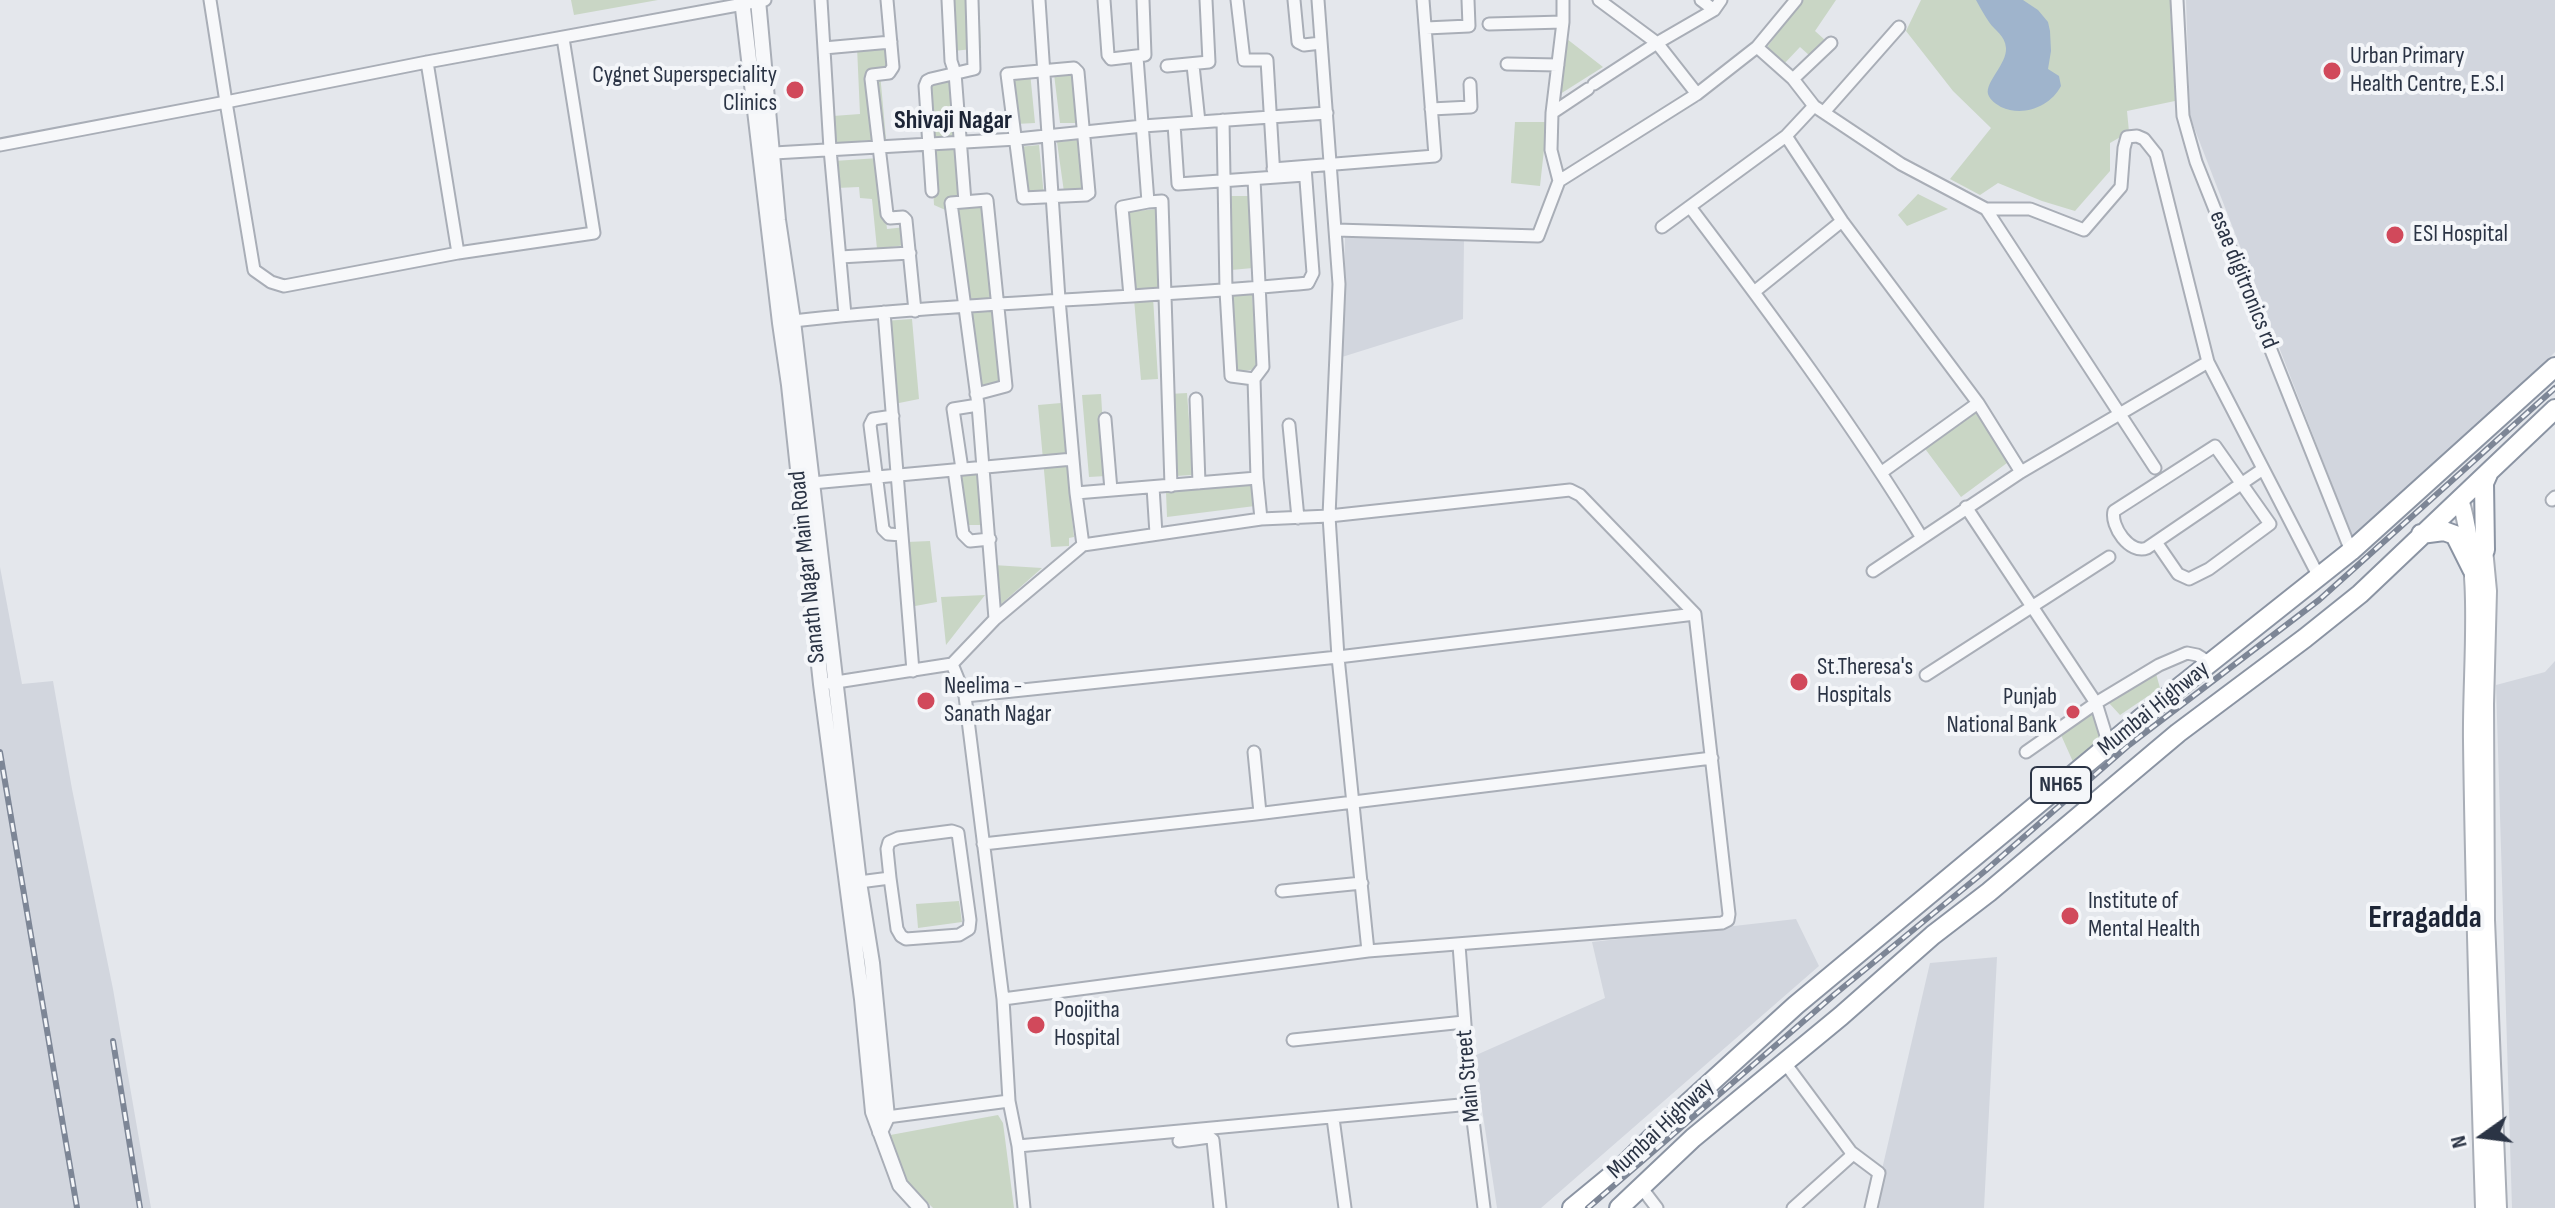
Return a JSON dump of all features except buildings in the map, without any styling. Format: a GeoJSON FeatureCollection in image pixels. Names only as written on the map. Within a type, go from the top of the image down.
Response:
{"type":"FeatureCollection","features":[{"type":"Feature","properties":{"kind":"highway","name":"Mumbai Highway"},"geometry":{"type":"LineString","coordinates":[[1572,1208],[1623,1166],[1796,1005],[2109,745],[2351,551],[2555,367]]}},
{"type":"Feature","properties":{"kind":"highway","name":"Mumbai Highway"},"geometry":{"type":"LineString","coordinates":[[1619,1208],[1693,1138],[1933,935],[2178,733],[2360,594],[2491,467],[2552,418]]}},
{"type":"Feature","properties":{"kind":"highway"},"geometry":{"type":"LineString","coordinates":[[2485,550],[2484,483],[2491,467]]}},
{"type":"Feature","properties":{"kind":"highway"},"geometry":{"type":"LineString","coordinates":[[2420,534],[2444,531],[2455,535],[2472,569]]}},
{"type":"Feature","properties":{"kind":"highway"},"geometry":{"type":"LineString","coordinates":[[1971,859],[1995,886]]}},
{"type":"Feature","properties":{"kind":"highway"},"geometry":{"type":"LineString","coordinates":[[1674,1116],[1693,1138]]}},
{"type":"Feature","properties":{"kind":"main road"},"geometry":{"type":"LineString","coordinates":[[2475,485],[2488,591],[2486,920],[2498,1208]]}},
{"type":"Feature","properties":{"kind":"main road"},"geometry":{"type":"LineString","coordinates":[[2460,499],[2472,569],[2474,907],[2484,1208]]}},
{"type":"Feature","properties":{"kind":"street"},"geometry":{"type":"LineString","coordinates":[[210,0],[254,270],[261,277],[284,286],[458,253],[594,233],[563,38]]}},
{"type":"Feature","properties":{"kind":"street"},"geometry":{"type":"LineString","coordinates":[[821,0],[845,315]]}},
{"type":"Feature","properties":{"kind":"street"},"geometry":{"type":"LineString","coordinates":[[887,0],[892,71],[872,75],[871,79],[887,214],[890,218],[903,217],[906,220],[915,311]]}},
{"type":"Feature","properties":{"kind":"street"},"geometry":{"type":"LineString","coordinates":[[948,0],[965,202]]}},
{"type":"Feature","properties":{"kind":"street"},"geometry":{"type":"LineString","coordinates":[[932,191],[925,86],[927,81],[974,69],[972,0]]}},
{"type":"Feature","properties":{"kind":"street"},"geometry":{"type":"LineString","coordinates":[[1039,0],[1059,299],[1083,545]]}},
{"type":"Feature","properties":{"kind":"street"},"geometry":{"type":"LineString","coordinates":[[1104,0],[1108,58],[1145,55],[1143,0]]}},
{"type":"Feature","properties":{"kind":"street"},"geometry":{"type":"LineString","coordinates":[[1167,66],[1206,63],[1210,59],[1206,0]]}},
{"type":"Feature","properties":{"kind":"street"},"geometry":{"type":"LineString","coordinates":[[1237,0],[1244,59],[1267,60],[1274,173]]}},
{"type":"Feature","properties":{"kind":"street"},"geometry":{"type":"LineString","coordinates":[[1294,0],[1298,42],[1304,45],[1321,43]]}},
{"type":"Feature","properties":{"kind":"street"},"geometry":{"type":"LineString","coordinates":[[1318,0],[1339,284],[1329,516],[1338,657],[1368,951]]}},
{"type":"Feature","properties":{"kind":"street"},"geometry":{"type":"LineString","coordinates":[[1174,124],[1178,184],[1254,179],[1274,173],[1435,156],[1423,0]]}},
{"type":"Feature","properties":{"kind":"street"},"geometry":{"type":"LineString","coordinates":[[1426,28],[1469,26],[1468,0]]}},
{"type":"Feature","properties":{"kind":"street"},"geometry":{"type":"LineString","coordinates":[[1559,181],[1551,150],[1563,0]]}},
{"type":"Feature","properties":{"kind":"street"},"geometry":{"type":"LineString","coordinates":[[1599,0],[1657,43],[1697,94]]}},
{"type":"Feature","properties":{"kind":"street"},"geometry":{"type":"LineString","coordinates":[[1701,0],[1718,5]]}},
{"type":"Feature","properties":{"kind":"street"},"geometry":{"type":"LineString","coordinates":[[1336,230],[1537,236],[1559,181],[1697,94],[1757,47],[1796,0]]}},
{"type":"Feature","properties":{"kind":"street","name":"esae digitronics rd"},"geometry":{"type":"LineString","coordinates":[[2177,0],[2183,116],[2196,162],[2351,551]]}},
{"type":"Feature","properties":{"kind":"street"},"geometry":{"type":"LineString","coordinates":[[0,145],[753,1],[812,483],[827,683],[872,963],[887,1117],[880,1132]]}},
{"type":"Feature","properties":{"kind":"street","name":"Sanath Nagar Main Road"},"geometry":{"type":"LineString","coordinates":[[753,1],[778,309],[827,683],[873,1112],[900,1185],[921,1208]]}},
{"type":"Feature","properties":{"kind":"street"},"geometry":{"type":"LineString","coordinates":[[1552,113],[1718,5]]}},
{"type":"Feature","properties":{"kind":"street"},"geometry":{"type":"LineString","coordinates":[[1489,24],[1563,22]]}},
{"type":"Feature","properties":{"kind":"street"},"geometry":{"type":"LineString","coordinates":[[1662,227],[1819,109],[1899,27]]}},
{"type":"Feature","properties":{"kind":"street"},"geometry":{"type":"LineString","coordinates":[[824,48],[891,42]]}},
{"type":"Feature","properties":{"kind":"street"},"geometry":{"type":"LineString","coordinates":[[1793,79],[1831,43]]}},
{"type":"Feature","properties":{"kind":"street"},"geometry":{"type":"LineString","coordinates":[[1757,47],[1793,79],[1819,109],[1911,170],[1986,209],[2030,209],[2084,230],[2121,187],[2127,137],[2132,135],[2144,139],[2156,154],[2208,362],[2319,577]]}},
{"type":"Feature","properties":{"kind":"street"},"geometry":{"type":"LineString","coordinates":[[1137,57],[1148,202]]}},
{"type":"Feature","properties":{"kind":"street"},"geometry":{"type":"LineString","coordinates":[[427,62],[458,253]]}},
{"type":"Feature","properties":{"kind":"street"},"geometry":{"type":"LineString","coordinates":[[1507,64],[1558,65]]}},
{"type":"Feature","properties":{"kind":"street"},"geometry":{"type":"LineString","coordinates":[[1193,65],[1199,122]]}},
{"type":"Feature","properties":{"kind":"street"},"geometry":{"type":"LineString","coordinates":[[1076,69],[1084,133],[1089,193],[1023,198],[1007,74],[1076,69]]}},
{"type":"Feature","properties":{"kind":"street"},"geometry":{"type":"LineString","coordinates":[[1431,109],[1471,107],[1470,84]]}},
{"type":"Feature","properties":{"kind":"street"},"geometry":{"type":"LineString","coordinates":[[774,153],[1017,139],[1143,126],[1327,113]]}},
{"type":"Feature","properties":{"kind":"street"},"geometry":{"type":"LineString","coordinates":[[1223,120],[1231,376],[1254,379]]}},
{"type":"Feature","properties":{"kind":"street"},"geometry":{"type":"LineString","coordinates":[[1786,136],[1842,221],[1978,403],[2021,472]]}},
{"type":"Feature","properties":{"kind":"street"},"geometry":{"type":"LineString","coordinates":[[793,321],[997,303],[1166,295],[1308,283],[1313,273],[1305,171]]}},
{"type":"Feature","properties":{"kind":"street"},"geometry":{"type":"LineString","coordinates":[[1254,179],[1263,367],[1254,379],[1261,519]]}},
{"type":"Feature","properties":{"kind":"street"},"geometry":{"type":"LineString","coordinates":[[990,539],[970,541],[963,534],[953,409],[977,400],[1005,388],[1006,386],[987,200],[951,203],[977,400],[990,539],[995,619]]}},
{"type":"Feature","properties":{"kind":"street"},"geometry":{"type":"LineString","coordinates":[[1130,296],[1122,207],[1162,201],[1171,486]]}},
{"type":"Feature","properties":{"kind":"street"},"geometry":{"type":"LineString","coordinates":[[1690,207],[1882,472],[1922,538]]}},
{"type":"Feature","properties":{"kind":"street"},"geometry":{"type":"LineString","coordinates":[[1986,209],[2155,468]]}},
{"type":"Feature","properties":{"kind":"street"},"geometry":{"type":"LineString","coordinates":[[1754,292],[1842,221]]}},
{"type":"Feature","properties":{"kind":"street"},"geometry":{"type":"LineString","coordinates":[[840,257],[910,253]]}},
{"type":"Feature","properties":{"kind":"street"},"geometry":{"type":"LineString","coordinates":[[884,312],[913,671]]}},
{"type":"Feature","properties":{"kind":"street"},"geometry":{"type":"LineString","coordinates":[[1873,571],[2021,472],[2208,362]]}},
{"type":"Feature","properties":{"kind":"street"},"geometry":{"type":"LineString","coordinates":[[1196,399],[1199,483]]}},
{"type":"Feature","properties":{"kind":"street"},"geometry":{"type":"LineString","coordinates":[[1882,472],[1978,403]]}},
{"type":"Feature","properties":{"kind":"street"},"geometry":{"type":"LineString","coordinates":[[893,416],[873,419],[870,425],[883,529],[888,534],[902,535]]}},
{"type":"Feature","properties":{"kind":"street"},"geometry":{"type":"LineString","coordinates":[[1105,419],[1111,490]]}},
{"type":"Feature","properties":{"kind":"street"},"geometry":{"type":"LineString","coordinates":[[1289,425],[1298,518]]}},
{"type":"Feature","properties":{"kind":"street"},"geometry":{"type":"LineString","coordinates":[[2263,469],[2241,484],[2156,542],[2140,551],[2131,548],[2112,517],[2114,511],[2215,446],[2241,484],[2270,524]]}},
{"type":"Feature","properties":{"kind":"street"},"geometry":{"type":"LineString","coordinates":[[812,483],[1073,459]]}},
{"type":"Feature","properties":{"kind":"street"},"geometry":{"type":"LineString","coordinates":[[1076,493],[1257,478]]}},
{"type":"Feature","properties":{"kind":"street"},"geometry":{"type":"LineString","coordinates":[[1153,487],[1156,534]]}},
{"type":"Feature","properties":{"kind":"street"},"geometry":{"type":"LineString","coordinates":[[827,683],[952,664],[995,619],[1083,545],[1261,519],[1329,516],[1575,491],[1695,614],[1728,920],[1722,923],[1368,951],[1003,999]]}},
{"type":"Feature","properties":{"kind":"street"},"geometry":{"type":"LineString","coordinates":[[1966,507],[2096,703],[2109,745]]}},
{"type":"Feature","properties":{"kind":"street"},"geometry":{"type":"LineString","coordinates":[[2156,542],[2178,574],[2189,579],[2209,569],[2286,513]]}},
{"type":"Feature","properties":{"kind":"street"},"geometry":{"type":"LineString","coordinates":[[1926,675],[2109,557]]}},
{"type":"Feature","properties":{"kind":"street"},"geometry":{"type":"LineString","coordinates":[[965,696],[1338,657],[1695,614]]}},
{"type":"Feature","properties":{"kind":"street"},"geometry":{"type":"LineString","coordinates":[[2026,752],[2096,703],[2159,665],[2187,653],[2210,663]]}},
{"type":"Feature","properties":{"kind":"street"},"geometry":{"type":"LineString","coordinates":[[952,664],[965,696],[1003,999],[1009,1101],[1018,1146],[1024,1208]]}},
{"type":"Feature","properties":{"kind":"street"},"geometry":{"type":"LineString","coordinates":[[1254,752],[1260,813]]}},
{"type":"Feature","properties":{"kind":"street"},"geometry":{"type":"LineString","coordinates":[[983,844],[1712,758]]}},
{"type":"Feature","properties":{"kind":"street"},"geometry":{"type":"LineString","coordinates":[[952,831],[958,833],[969,929],[959,935],[906,939],[901,936],[897,929],[890,878],[889,842],[898,838],[952,831]]}},
{"type":"Feature","properties":{"kind":"street"},"geometry":{"type":"LineString","coordinates":[[859,882],[890,878]]}},
{"type":"Feature","properties":{"kind":"street"},"geometry":{"type":"LineString","coordinates":[[1282,891],[1362,883]]}},
{"type":"Feature","properties":{"kind":"street","name":"Main Street"},"geometry":{"type":"LineString","coordinates":[[1459,945],[1471,1104],[1484,1208]]}},
{"type":"Feature","properties":{"kind":"street"},"geometry":{"type":"LineString","coordinates":[[1293,1040],[1464,1022]]}},
{"type":"Feature","properties":{"kind":"street"},"geometry":{"type":"LineString","coordinates":[[1785,1063],[1851,1152],[1879,1173],[1871,1208]]}},
{"type":"Feature","properties":{"kind":"street"},"geometry":{"type":"LineString","coordinates":[[887,1117],[1009,1101]]}},
{"type":"Feature","properties":{"kind":"street"},"geometry":{"type":"LineString","coordinates":[[1018,1146],[1188,1136],[1471,1104]]}},
{"type":"Feature","properties":{"kind":"street"},"geometry":{"type":"LineString","coordinates":[[1333,1118],[1345,1208]]}},
{"type":"Feature","properties":{"kind":"street"},"geometry":{"type":"LineString","coordinates":[[1188,1136],[1213,1140],[1220,1208]]}},
{"type":"Feature","properties":{"kind":"street"},"geometry":{"type":"LineString","coordinates":[[1793,1208],[1850,1157],[1851,1152]]}},
{"type":"Feature","properties":{"kind":"street"},"geometry":{"type":"LineString","coordinates":[[1641,1187],[1657,1208]]}},
{"type":"Feature","properties":{"kind":"shaded area","name":"ESI Hospital"},"geometry":{"type":"Polygon","coordinates":[[[2186,0],[2555,0],[2555,352],[2470,438],[2352,536],[2190,117],[2186,0]]]}},
{"type":"Feature","properties":{"kind":"shaded area"},"geometry":{"type":"Polygon","coordinates":[[[1345,237],[1464,240],[1463,319],[1342,357],[1345,237]]]}},
{"type":"Feature","properties":{"kind":"shaded area"},"geometry":{"type":"Polygon","coordinates":[[[0,567],[22,684],[53,681],[113,989],[151,1208],[0,1208],[0,567]]]}},
{"type":"Feature","properties":{"kind":"shaded area"},"geometry":{"type":"Polygon","coordinates":[[[2555,661],[2555,1208],[2512,1208],[2496,685],[2545,672],[2555,661]]]}},
{"type":"Feature","properties":{"kind":"shaded area"},"geometry":{"type":"Polygon","coordinates":[[[1796,919],[1819,966],[1541,1208],[1497,1208],[1474,1056],[1605,998],[1592,942],[1796,919]]]}},
{"type":"Feature","properties":{"kind":"shaded area"},"geometry":{"type":"Polygon","coordinates":[[[1997,957],[1984,1208],[1873,1208],[1930,963],[1997,957]]]}},
{"type":"Feature","properties":{"kind":"green space"},"geometry":{"type":"Polygon","coordinates":[[[571,0],[658,0],[574,15],[571,0]]]}},
{"type":"Feature","properties":{"kind":"green space"},"geometry":{"type":"Polygon","coordinates":[[[949,0],[979,0],[981,48],[954,51],[949,0]]]}},
{"type":"Feature","properties":{"kind":"green space"},"geometry":{"type":"Polygon","coordinates":[[[1802,0],[1836,0],[1815,31],[1825,40],[1810,56],[1800,47],[1783,65],[1765,50],[1802,0]]]}},
{"type":"Feature","properties":{"kind":"green space"},"geometry":{"type":"Polygon","coordinates":[[[1921,0],[2170,0],[2175,101],[2127,111],[2129,132],[2110,143],[2110,171],[2075,211],[1998,183],[1980,195],[1950,179],[1991,128],[1953,91],[1906,31],[1921,0]]]}},
{"type":"Feature","properties":{"kind":"green space"},"geometry":{"type":"Polygon","coordinates":[[[1567,39],[1603,67],[1557,96],[1567,39]]]}},
{"type":"Feature","properties":{"kind":"green space"},"geometry":{"type":"Polygon","coordinates":[[[889,44],[890,70],[880,73],[886,139],[835,143],[833,116],[860,114],[857,47],[889,44]]]}},
{"type":"Feature","properties":{"kind":"green space"},"geometry":{"type":"Polygon","coordinates":[[[1030,72],[1035,123],[1016,124],[1009,74],[1030,72]]]}},
{"type":"Feature","properties":{"kind":"green space"},"geometry":{"type":"Polygon","coordinates":[[[1075,72],[1079,123],[1060,123],[1054,74],[1075,72]]]}},
{"type":"Feature","properties":{"kind":"green space"},"geometry":{"type":"Polygon","coordinates":[[[953,76],[959,142],[932,143],[928,82],[953,76]]]}},
{"type":"Feature","properties":{"kind":"green space"},"geometry":{"type":"Polygon","coordinates":[[[1515,122],[1547,122],[1540,186],[1511,183],[1515,122]]]}},
{"type":"Feature","properties":{"kind":"green space"},"geometry":{"type":"Polygon","coordinates":[[[1078,140],[1083,191],[1064,192],[1057,142],[1078,140]]]}},
{"type":"Feature","properties":{"kind":"green space"},"geometry":{"type":"Polygon","coordinates":[[[958,145],[964,200],[950,212],[934,205],[931,148],[958,145]]]}},
{"type":"Feature","properties":{"kind":"green space"},"geometry":{"type":"Polygon","coordinates":[[[1039,145],[1044,196],[1025,197],[1018,147],[1039,145]]]}},
{"type":"Feature","properties":{"kind":"green space"},"geometry":{"type":"Polygon","coordinates":[[[879,158],[887,229],[906,227],[912,244],[877,249],[872,199],[860,198],[859,187],[837,188],[834,161],[879,158]]]}},
{"type":"Feature","properties":{"kind":"green space"},"geometry":{"type":"Polygon","coordinates":[[[1918,194],[1948,209],[1907,226],[1898,215],[1918,194]]]}},
{"type":"Feature","properties":{"kind":"green space"},"geometry":{"type":"Polygon","coordinates":[[[1226,196],[1250,196],[1253,268],[1231,270],[1226,196]]]}},
{"type":"Feature","properties":{"kind":"green space"},"geometry":{"type":"Polygon","coordinates":[[[954,204],[986,205],[995,301],[966,303],[954,204]]]}},
{"type":"Feature","properties":{"kind":"green space"},"geometry":{"type":"Polygon","coordinates":[[[1157,209],[1159,291],[1131,291],[1127,212],[1157,209]]]}},
{"type":"Feature","properties":{"kind":"green space"},"geometry":{"type":"Polygon","coordinates":[[[1252,294],[1257,369],[1235,372],[1229,296],[1252,294]]]}},
{"type":"Feature","properties":{"kind":"green space"},"geometry":{"type":"Polygon","coordinates":[[[1153,297],[1158,379],[1141,380],[1134,299],[1153,297]]]}},
{"type":"Feature","properties":{"kind":"green space"},"geometry":{"type":"Polygon","coordinates":[[[971,312],[996,312],[1005,386],[977,390],[971,312]]]}},
{"type":"Feature","properties":{"kind":"green space"},"geometry":{"type":"Polygon","coordinates":[[[912,319],[919,399],[894,404],[884,321],[912,319]]]}},
{"type":"Feature","properties":{"kind":"green space"},"geometry":{"type":"Polygon","coordinates":[[[1187,393],[1193,475],[1176,476],[1169,394],[1187,393]]]}},
{"type":"Feature","properties":{"kind":"green space"},"geometry":{"type":"Polygon","coordinates":[[[1101,394],[1106,476],[1089,477],[1082,395],[1101,394]]]}},
{"type":"Feature","properties":{"kind":"green space"},"geometry":{"type":"Polygon","coordinates":[[[1061,403],[1074,537],[1069,538],[1069,546],[1051,547],[1038,405],[1061,403]]]}},
{"type":"Feature","properties":{"kind":"green space"},"geometry":{"type":"Polygon","coordinates":[[[1974,411],[2011,460],[1961,497],[1923,446],[1974,411]]]}},
{"type":"Feature","properties":{"kind":"green space"},"geometry":{"type":"Polygon","coordinates":[[[978,474],[983,525],[964,525],[957,476],[978,474]]]}},
{"type":"Feature","properties":{"kind":"green space"},"geometry":{"type":"Polygon","coordinates":[[[1252,479],[1255,506],[1167,517],[1166,492],[1252,479]]]}},
{"type":"Feature","properties":{"kind":"green space"},"geometry":{"type":"Polygon","coordinates":[[[930,541],[937,602],[915,606],[907,542],[930,541]]]}},
{"type":"Feature","properties":{"kind":"green space"},"geometry":{"type":"Polygon","coordinates":[[[993,565],[1042,568],[999,606],[993,565]]]}},
{"type":"Feature","properties":{"kind":"green space"},"geometry":{"type":"Polygon","coordinates":[[[985,595],[946,645],[941,597],[985,595]]]}},
{"type":"Feature","properties":{"kind":"green space"},"geometry":{"type":"Polygon","coordinates":[[[2155,670],[2160,688],[2120,715],[2109,703],[2155,670]]]}},
{"type":"Feature","properties":{"kind":"green space"},"geometry":{"type":"Polygon","coordinates":[[[2094,713],[2103,743],[2074,764],[2061,735],[2094,713]]]}},
{"type":"Feature","properties":{"kind":"green space"},"geometry":{"type":"Polygon","coordinates":[[[959,901],[962,922],[918,928],[916,904],[959,901]]]}},
{"type":"Feature","properties":{"kind":"green space"},"geometry":{"type":"Polygon","coordinates":[[[998,1115],[1003,1123],[1014,1208],[933,1208],[909,1184],[885,1136],[998,1115]]]}},
{"type":"Feature","properties":{"kind":"water"},"geometry":{"type":"Polygon","coordinates":[[[1976,0],[2023,0],[2038,10],[2048,22],[2051,51],[2048,69],[2059,76],[2061,86],[2043,105],[2027,110],[2009,110],[1990,98],[1988,89],[2006,48],[2002,36],[1976,0]]]}},
{"type":"Feature","properties":{"kind":"railway"},"geometry":{"type":"LineString","coordinates":[[1588,1208],[2129,745],[2319,600],[2555,388]]}},
{"type":"Feature","properties":{"kind":"railway"},"geometry":{"type":"LineString","coordinates":[[0,752],[77,1208]]}},
{"type":"Feature","properties":{"kind":"railway"},"geometry":{"type":"LineString","coordinates":[[113,1041],[140,1208]]}},
{"type":"Feature","properties":{"kind":"place","name":"Urban Primary Health Centre, E.S.I"},"geometry":{"type":"Point","coordinates":[2332,71]}},
{"type":"Feature","properties":{"kind":"place","name":"Cygnet Superspeciality Clinics"},"geometry":{"type":"Point","coordinates":[795,90]}},
{"type":"Feature","properties":{"kind":"place","name":"ESI Hospital"},"geometry":{"type":"Point","coordinates":[2395,235]}},
{"type":"Feature","properties":{"kind":"place","name":"St.Theresa's Hospitals"},"geometry":{"type":"Point","coordinates":[1799,682]}},
{"type":"Feature","properties":{"kind":"place","name":"Neelima - Sanath Nagar"},"geometry":{"type":"Point","coordinates":[926,701]}},
{"type":"Feature","properties":{"kind":"place","name":"Punjab National Bank"},"geometry":{"type":"Point","coordinates":[2073,712]}},
{"type":"Feature","properties":{"kind":"place","name":"Institute of Mental Health"},"geometry":{"type":"Point","coordinates":[2070,916]}},
{"type":"Feature","properties":{"kind":"place","name":"Poojitha Hospital"},"geometry":{"type":"Point","coordinates":[1036,1025]}},
{"type":"Feature","properties":{"kind":"district","name":"Shivaji Nagar"},"geometry":{"type":"Point","coordinates":[953,121]}},
{"type":"Feature","properties":{"kind":"district","name":"Erragadda"},"geometry":{"type":"Point","coordinates":[2425,919]}}]}
